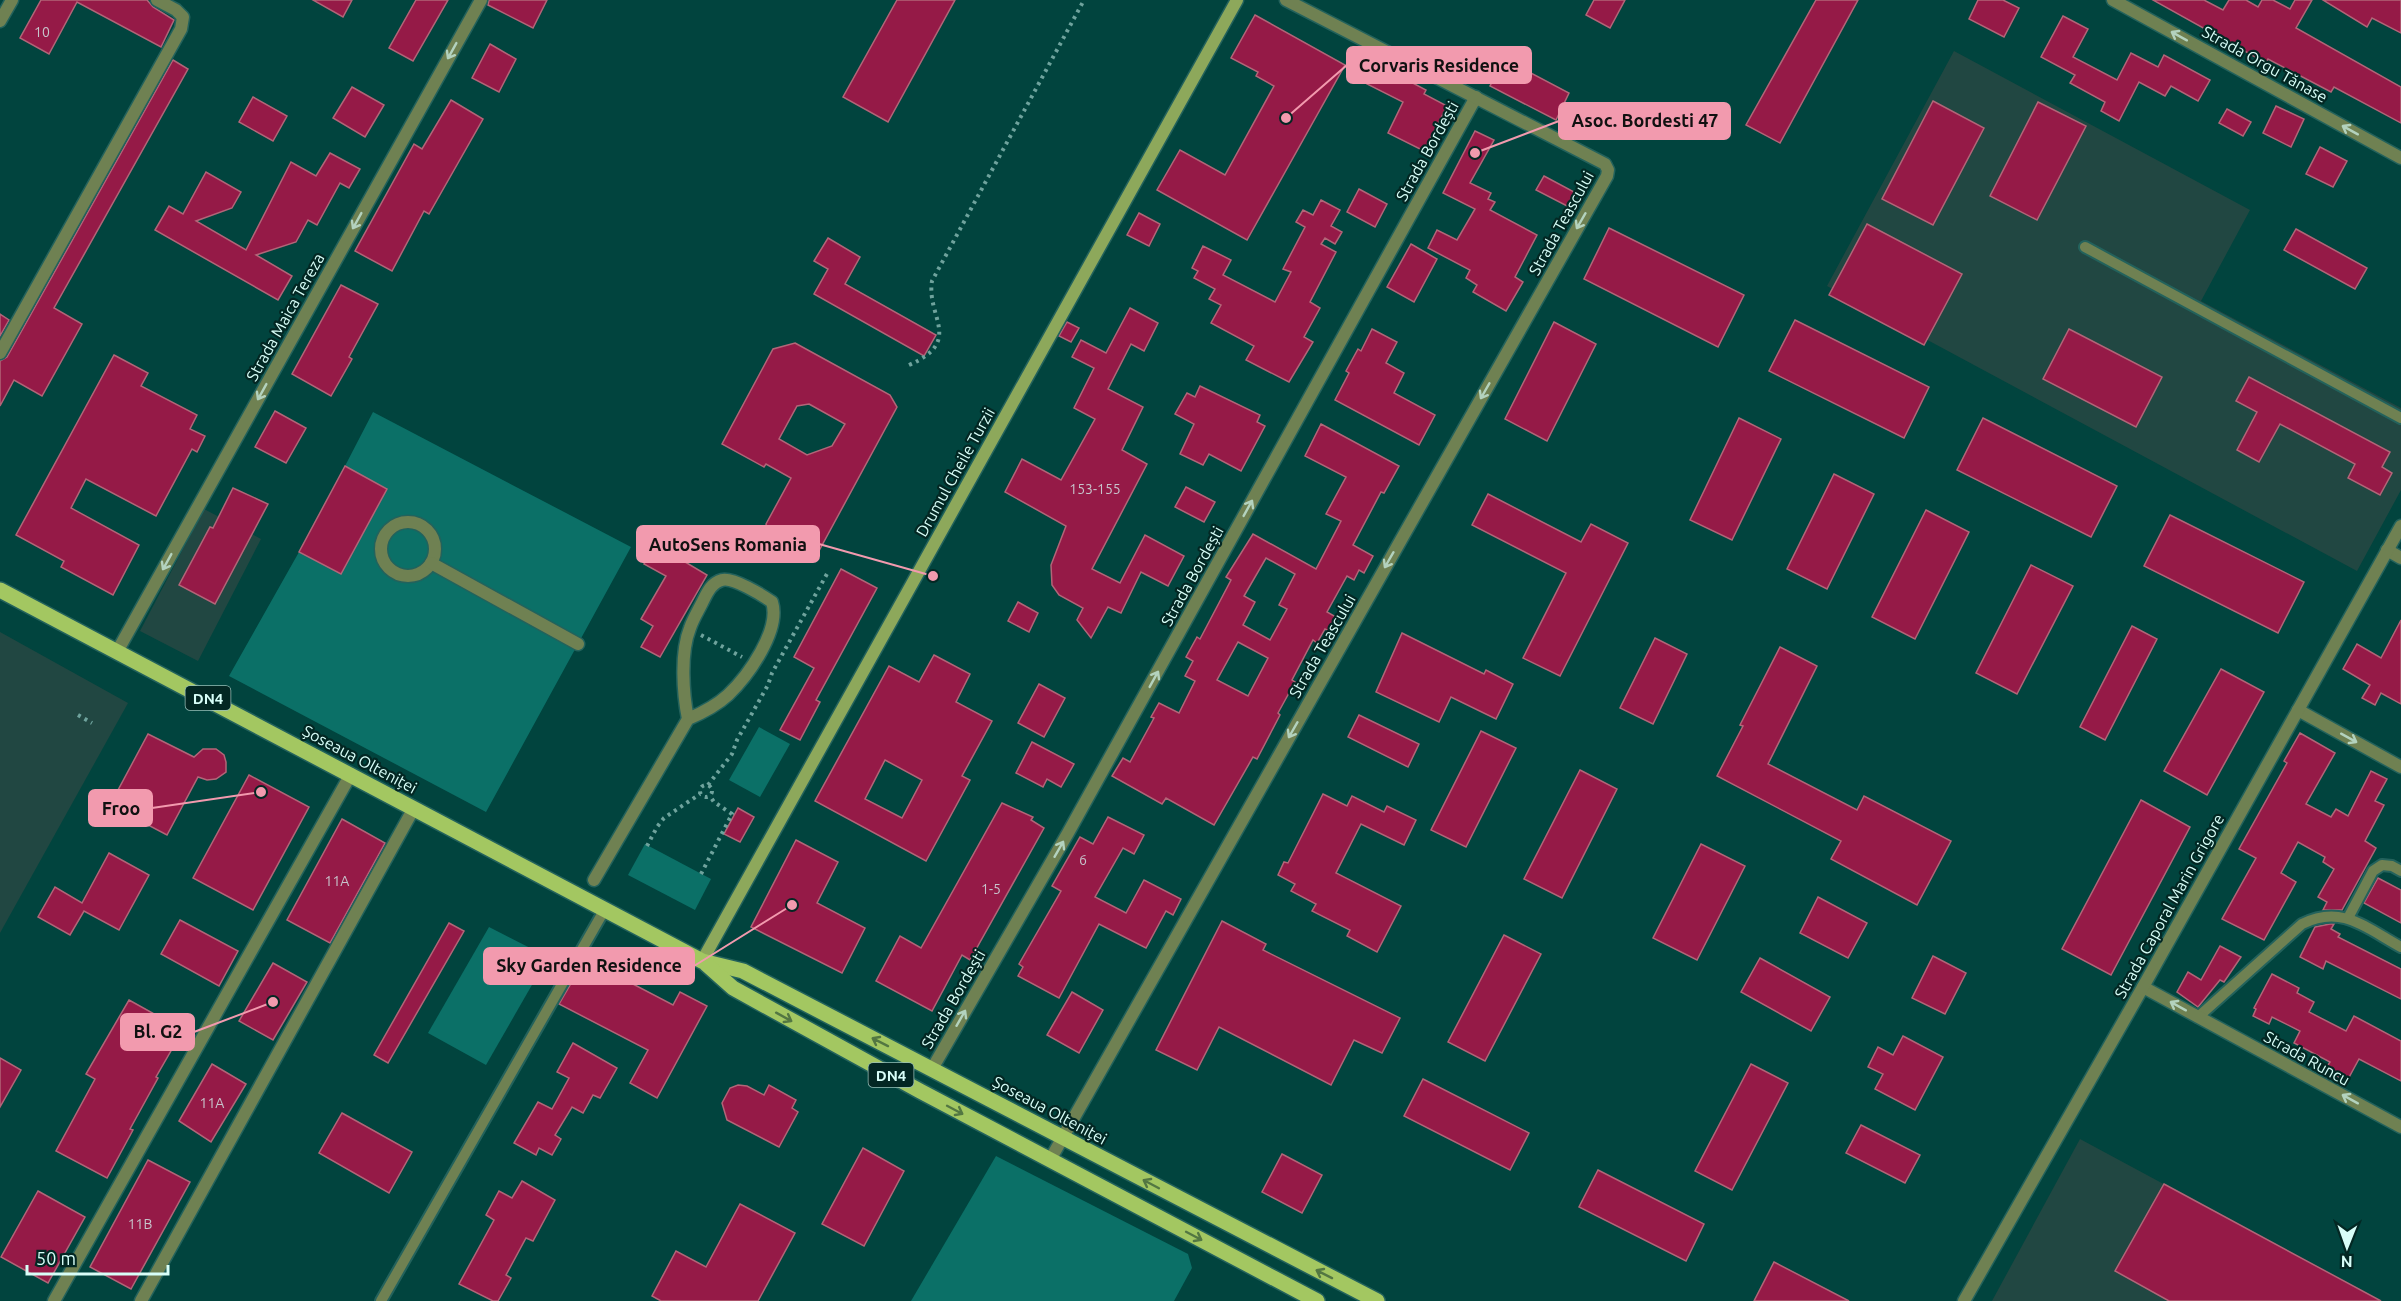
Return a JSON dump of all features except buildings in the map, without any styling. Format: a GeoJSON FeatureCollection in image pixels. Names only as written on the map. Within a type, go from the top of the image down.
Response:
{"type":"FeatureCollection","features":[{"type":"Feature","properties":{"kind":"main road","name":"Șoseaua Olteniței"},"geometry":{"type":"LineString","coordinates":[[0,590],[118,650],[702,961],[733,988],[1050,1160],[1317,1301]]}},
{"type":"Feature","properties":{"kind":"main road","name":"Șoseaua Olteniței"},"geometry":{"type":"LineString","coordinates":[[702,961],[743,971],[1377,1301]]}},
{"type":"Feature","properties":{"kind":"street"},"geometry":{"type":"LineString","coordinates":[[0,21],[12,0]]}},
{"type":"Feature","properties":{"kind":"street"},"geometry":{"type":"LineString","coordinates":[[0,353],[182,29],[183,17],[176,10],[157,0]]}},
{"type":"Feature","properties":{"kind":"street","name":"Strada Maica Tereza"},"geometry":{"type":"LineString","coordinates":[[118,650],[481,0]]}},
{"type":"Feature","properties":{"kind":"street","name":"Drumul Cheile Turzii"},"geometry":{"type":"LineString","coordinates":[[702,961],[1237,0]]}},
{"type":"Feature","properties":{"kind":"street"},"geometry":{"type":"LineString","coordinates":[[1286,0],[1476,98]]}},
{"type":"Feature","properties":{"kind":"street","name":"Strada Orgu Tănase"},"geometry":{"type":"LineString","coordinates":[[2113,0],[2401,158]]}},
{"type":"Feature","properties":{"kind":"street","name":"Strada Teascului"},"geometry":{"type":"LineString","coordinates":[[1050,1160],[1607,176],[1608,170],[1605,164],[1476,98]]}},
{"type":"Feature","properties":{"kind":"street","name":"Strada Bordești"},"geometry":{"type":"LineString","coordinates":[[932,1069],[1068,833],[1476,98]]}},
{"type":"Feature","properties":{"kind":"street"},"geometry":{"type":"LineString","coordinates":[[413,523],[422,526],[428,531],[435,547],[431,563],[417,574],[399,574],[391,569],[381,554],[384,536],[397,525],[413,523]]}},
{"type":"Feature","properties":{"kind":"street","name":"Strada Caporal Marin Grigore"},"geometry":{"type":"LineString","coordinates":[[1964,1301],[2401,526]]}},
{"type":"Feature","properties":{"kind":"street"},"geometry":{"type":"LineString","coordinates":[[2387,550],[2401,558]]}},
{"type":"Feature","properties":{"kind":"street"},"geometry":{"type":"LineString","coordinates":[[431,563],[578,644]]}},
{"type":"Feature","properties":{"kind":"street"},"geometry":{"type":"LineString","coordinates":[[594,880],[688,719],[708,710],[728,694],[753,663],[769,633],[775,612],[772,602],[730,579],[721,580],[708,590],[689,629],[685,671],[685,705],[688,719]]}},
{"type":"Feature","properties":{"kind":"street"},"geometry":{"type":"LineString","coordinates":[[2298,710],[2401,767]]}},
{"type":"Feature","properties":{"kind":"street"},"geometry":{"type":"LineString","coordinates":[[54,1301],[351,774]]}},
{"type":"Feature","properties":{"kind":"street"},"geometry":{"type":"LineString","coordinates":[[141,1301],[414,808]]}},
{"type":"Feature","properties":{"kind":"street","name":"Strada Runcu"},"geometry":{"type":"LineString","coordinates":[[2143,987],[2401,1127]]}},
{"type":"Feature","properties":{"kind":"lane"},"geometry":{"type":"LineString","coordinates":[[2085,247],[2401,418]]}},
{"type":"Feature","properties":{"kind":"lane"},"geometry":{"type":"LineString","coordinates":[[2348,918],[2373,871],[2382,865],[2392,866],[2401,871]]}},
{"type":"Feature","properties":{"kind":"lane"},"geometry":{"type":"LineString","coordinates":[[381,1301],[605,909]]}},
{"type":"Feature","properties":{"kind":"lane"},"geometry":{"type":"LineString","coordinates":[[2198,1017],[2302,924],[2316,917],[2327,915],[2348,918],[2401,947]]}},
{"type":"Feature","properties":{"kind":"path"},"geometry":{"type":"LineString","coordinates":[[909,365],[924,359],[938,339],[940,329],[931,291],[932,281],[1084,0]]}},
{"type":"Feature","properties":{"kind":"path"},"geometry":{"type":"LineString","coordinates":[[700,794],[700,788],[708,785],[732,754],[772,673],[828,572]]}},
{"type":"Feature","properties":{"kind":"path"},"geometry":{"type":"LineString","coordinates":[[689,629],[772,673]]}},
{"type":"Feature","properties":{"kind":"path"},"geometry":{"type":"LineString","coordinates":[[78,715],[92,723]]}},
{"type":"Feature","properties":{"kind":"path"},"geometry":{"type":"LineString","coordinates":[[708,785],[712,790],[710,796]]}},
{"type":"Feature","properties":{"kind":"path"},"geometry":{"type":"LineString","coordinates":[[700,794],[705,798],[710,796]]}},
{"type":"Feature","properties":{"kind":"path"},"geometry":{"type":"LineString","coordinates":[[647,846],[664,818],[700,794]]}},
{"type":"Feature","properties":{"kind":"path"},"geometry":{"type":"LineString","coordinates":[[701,874],[732,814],[714,802],[710,796]]}},
{"type":"Feature","properties":{"kind":"shaded area"},"geometry":{"type":"Polygon","coordinates":[[[1954,51],[2250,210],[2201,301],[2401,408],[2401,490],[2357,571],[1827,286],[1954,51]]]}},
{"type":"Feature","properties":{"kind":"shaded area"},"geometry":{"type":"Polygon","coordinates":[[[373,412],[631,547],[486,812],[229,676],[299,552],[341,573],[387,489],[345,466],[373,412]]]}},
{"type":"Feature","properties":{"kind":"shaded area"},"geometry":{"type":"Polygon","coordinates":[[[204,509],[261,539],[198,661],[140,631],[204,509]]]}},
{"type":"Feature","properties":{"kind":"shaded area"},"geometry":{"type":"Polygon","coordinates":[[[0,632],[128,703],[0,933],[0,632]]]}},
{"type":"Feature","properties":{"kind":"shaded area"},"geometry":{"type":"Polygon","coordinates":[[[759,727],[790,744],[760,797],[729,780],[759,727]]]}},
{"type":"Feature","properties":{"kind":"shaded area"},"geometry":{"type":"Polygon","coordinates":[[[645,844],[711,879],[695,910],[628,875],[645,844]]]}},
{"type":"Feature","properties":{"kind":"shaded area"},"geometry":{"type":"Polygon","coordinates":[[[489,927],[548,957],[486,1065],[428,1033],[489,927]]]}},
{"type":"Feature","properties":{"kind":"shaded area"},"geometry":{"type":"Polygon","coordinates":[[[2080,1139],[2381,1301],[1992,1301],[2080,1139]]]}},
{"type":"Feature","properties":{"kind":"shaded area"},"geometry":{"type":"Polygon","coordinates":[[[996,1156],[1188,1254],[1192,1268],[1174,1301],[911,1301],[996,1156]]]}},
{"type":"Feature","properties":{"kind":"place","name":"Corvaris Residence"},"geometry":{"type":"Point","coordinates":[1286,118]}},
{"type":"Feature","properties":{"kind":"place","name":"Asoc. Bordesti 47"},"geometry":{"type":"Point","coordinates":[1475,153]}},
{"type":"Feature","properties":{"kind":"place","name":"AutoSens Romania"},"geometry":{"type":"Point","coordinates":[933,576]}},
{"type":"Feature","properties":{"kind":"place","name":"Froo"},"geometry":{"type":"Point","coordinates":[261,792]}},
{"type":"Feature","properties":{"kind":"place","name":"Sky Garden Residence"},"geometry":{"type":"Point","coordinates":[792,905]}},
{"type":"Feature","properties":{"kind":"place","name":"Bl. G2"},"geometry":{"type":"Point","coordinates":[273,1002]}}]}
